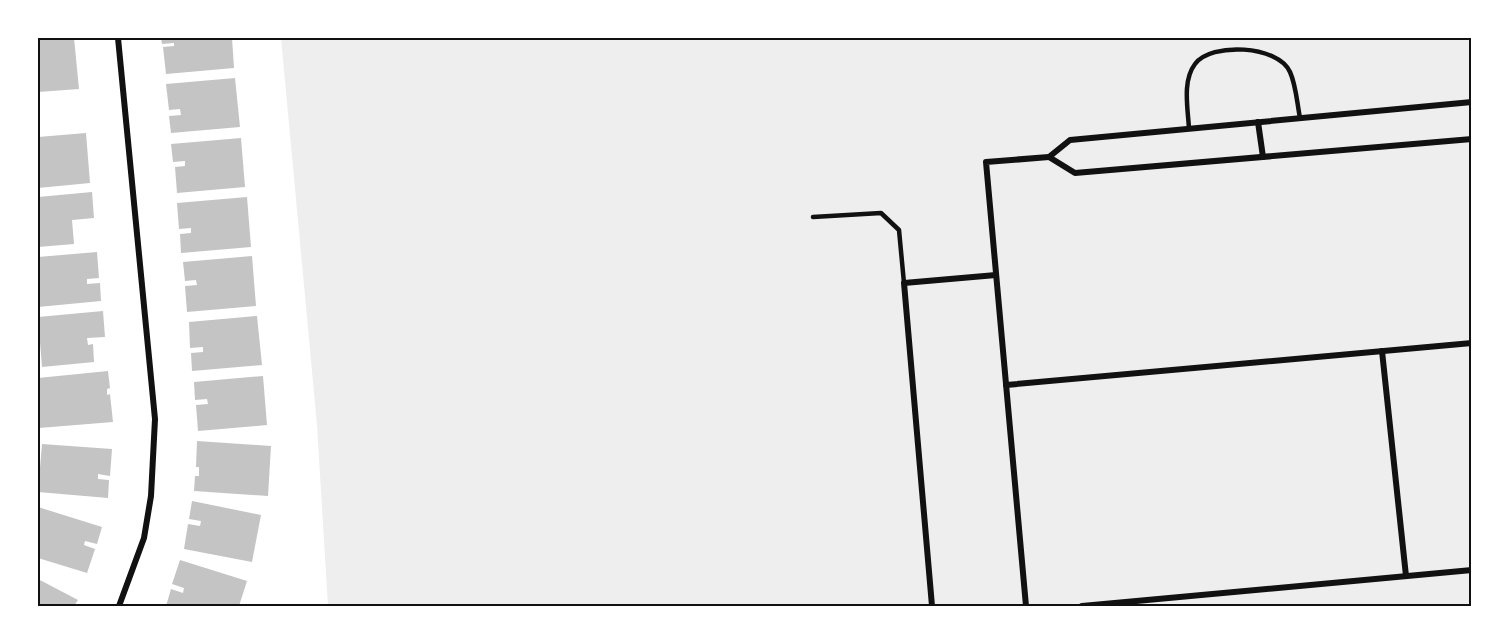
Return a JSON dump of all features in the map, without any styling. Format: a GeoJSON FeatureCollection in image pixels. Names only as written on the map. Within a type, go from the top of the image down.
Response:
{"type":"FeatureCollection","features":[{"type":"Feature","properties":{"kind":"street"},"geometry":{"type":"LineString","coordinates":[[118,38],[155,419],[151,496],[144,537],[119,606]]}},
{"type":"Feature","properties":{"kind":"street"},"geometry":{"type":"LineString","coordinates":[[1026,606],[986,162],[1049,157],[1070,140],[1472,102]]}},
{"type":"Feature","properties":{"kind":"street"},"geometry":{"type":"LineString","coordinates":[[1258,122],[1263,157]]}},
{"type":"Feature","properties":{"kind":"street"},"geometry":{"type":"LineString","coordinates":[[1049,157],[1076,173],[1472,140]]}},
{"type":"Feature","properties":{"kind":"street"},"geometry":{"type":"LineString","coordinates":[[932,606],[904,283],[996,275]]}},
{"type":"Feature","properties":{"kind":"street"},"geometry":{"type":"LineString","coordinates":[[1006,385],[1472,343]]}},
{"type":"Feature","properties":{"kind":"street"},"geometry":{"type":"LineString","coordinates":[[1382,351],[1406,576]]}},
{"type":"Feature","properties":{"kind":"street"},"geometry":{"type":"LineString","coordinates":[[1082,606],[1472,570]]}},
{"type":"Feature","properties":{"kind":"lane"},"geometry":{"type":"LineString","coordinates":[[1189,129],[1187,85],[1195,64],[1210,53],[1247,49],[1271,54],[1290,70],[1300,118]]}},
{"type":"Feature","properties":{"kind":"lane"},"geometry":{"type":"LineString","coordinates":[[813,217],[881,213],[899,230],[904,283]]}},
{"type":"Feature","properties":{"kind":"shaded area"},"geometry":{"type":"Polygon","coordinates":[[[281,38],[1471,38],[1471,606],[328,606],[317,425],[281,38]]]}},
{"type":"Feature","properties":{"kind":"building"},"geometry":{"type":"Polygon","coordinates":[[[38,38],[74,38],[79,89],[38,92],[38,38]]]}},
{"type":"Feature","properties":{"kind":"building"},"geometry":{"type":"Polygon","coordinates":[[[161,38],[232,38],[234,68],[166,74],[163,47],[174,46],[174,43],[162,44],[161,38]]]}},
{"type":"Feature","properties":{"kind":"building"},"geometry":{"type":"Polygon","coordinates":[[[235,78],[240,127],[171,133],[169,116],[181,115],[180,109],[169,110],[166,84],[235,78]]]}},
{"type":"Feature","properties":{"kind":"building"},"geometry":{"type":"Polygon","coordinates":[[[86,133],[90,183],[38,188],[38,137],[86,133]]]}},
{"type":"Feature","properties":{"kind":"building"},"geometry":{"type":"Polygon","coordinates":[[[241,138],[245,187],[177,193],[175,167],[185,166],[185,161],[173,162],[171,144],[241,138]]]}},
{"type":"Feature","properties":{"kind":"building"},"geometry":{"type":"Polygon","coordinates":[[[92,192],[94,218],[72,220],[74,244],[38,247],[38,197],[92,192]]]}},
{"type":"Feature","properties":{"kind":"building"},"geometry":{"type":"Polygon","coordinates":[[[247,197],[251,247],[181,253],[180,234],[191,233],[191,228],[179,229],[177,203],[247,197]]]}},
{"type":"Feature","properties":{"kind":"building"},"geometry":{"type":"Polygon","coordinates":[[[97,252],[99,278],[87,279],[87,284],[100,283],[101,301],[38,307],[38,257],[97,252]]]}},
{"type":"Feature","properties":{"kind":"building"},"geometry":{"type":"Polygon","coordinates":[[[252,256],[256,306],[187,312],[185,286],[197,285],[196,280],[185,281],[183,262],[252,256]]]}},
{"type":"Feature","properties":{"kind":"building"},"geometry":{"type":"Polygon","coordinates":[[[103,311],[105,337],[87,338],[88,345],[93,344],[94,362],[42,367],[38,317],[103,311]]]}},
{"type":"Feature","properties":{"kind":"building"},"geometry":{"type":"Polygon","coordinates":[[[257,316],[262,365],[192,371],[191,353],[203,352],[203,347],[190,348],[189,322],[257,316]]]}},
{"type":"Feature","properties":{"kind":"building"},"geometry":{"type":"Polygon","coordinates":[[[108,371],[110,388],[107,389],[107,395],[110,394],[113,422],[39,428],[38,378],[108,371]]]}},
{"type":"Feature","properties":{"kind":"building"},"geometry":{"type":"Polygon","coordinates":[[[263,376],[267,425],[198,431],[196,405],[208,404],[207,399],[195,400],[194,382],[263,376]]]}},
{"type":"Feature","properties":{"kind":"building"},"geometry":{"type":"Polygon","coordinates":[[[197,441],[271,446],[268,496],[194,491],[195,476],[199,476],[199,467],[196,467],[197,441]]]}},
{"type":"Feature","properties":{"kind":"building"},"geometry":{"type":"Polygon","coordinates":[[[42,444],[112,449],[110,476],[98,474],[98,479],[109,480],[108,498],[38,492],[42,444]]]}},
{"type":"Feature","properties":{"kind":"building"},"geometry":{"type":"Polygon","coordinates":[[[192,501],[261,515],[252,562],[184,549],[188,524],[200,526],[201,521],[189,519],[192,501]]]}},
{"type":"Feature","properties":{"kind":"building"},"geometry":{"type":"Polygon","coordinates":[[[38,507],[102,527],[97,544],[85,541],[84,545],[95,549],[87,573],[38,558],[38,507]]]}},
{"type":"Feature","properties":{"kind":"building"},"geometry":{"type":"Polygon","coordinates":[[[180,560],[247,581],[239,606],[166,606],[171,589],[183,593],[184,588],[172,584],[180,560]]]}},
{"type":"Feature","properties":{"kind":"building"},"geometry":{"type":"Polygon","coordinates":[[[38,579],[78,600],[74,606],[38,606],[38,579]]]}}]}
